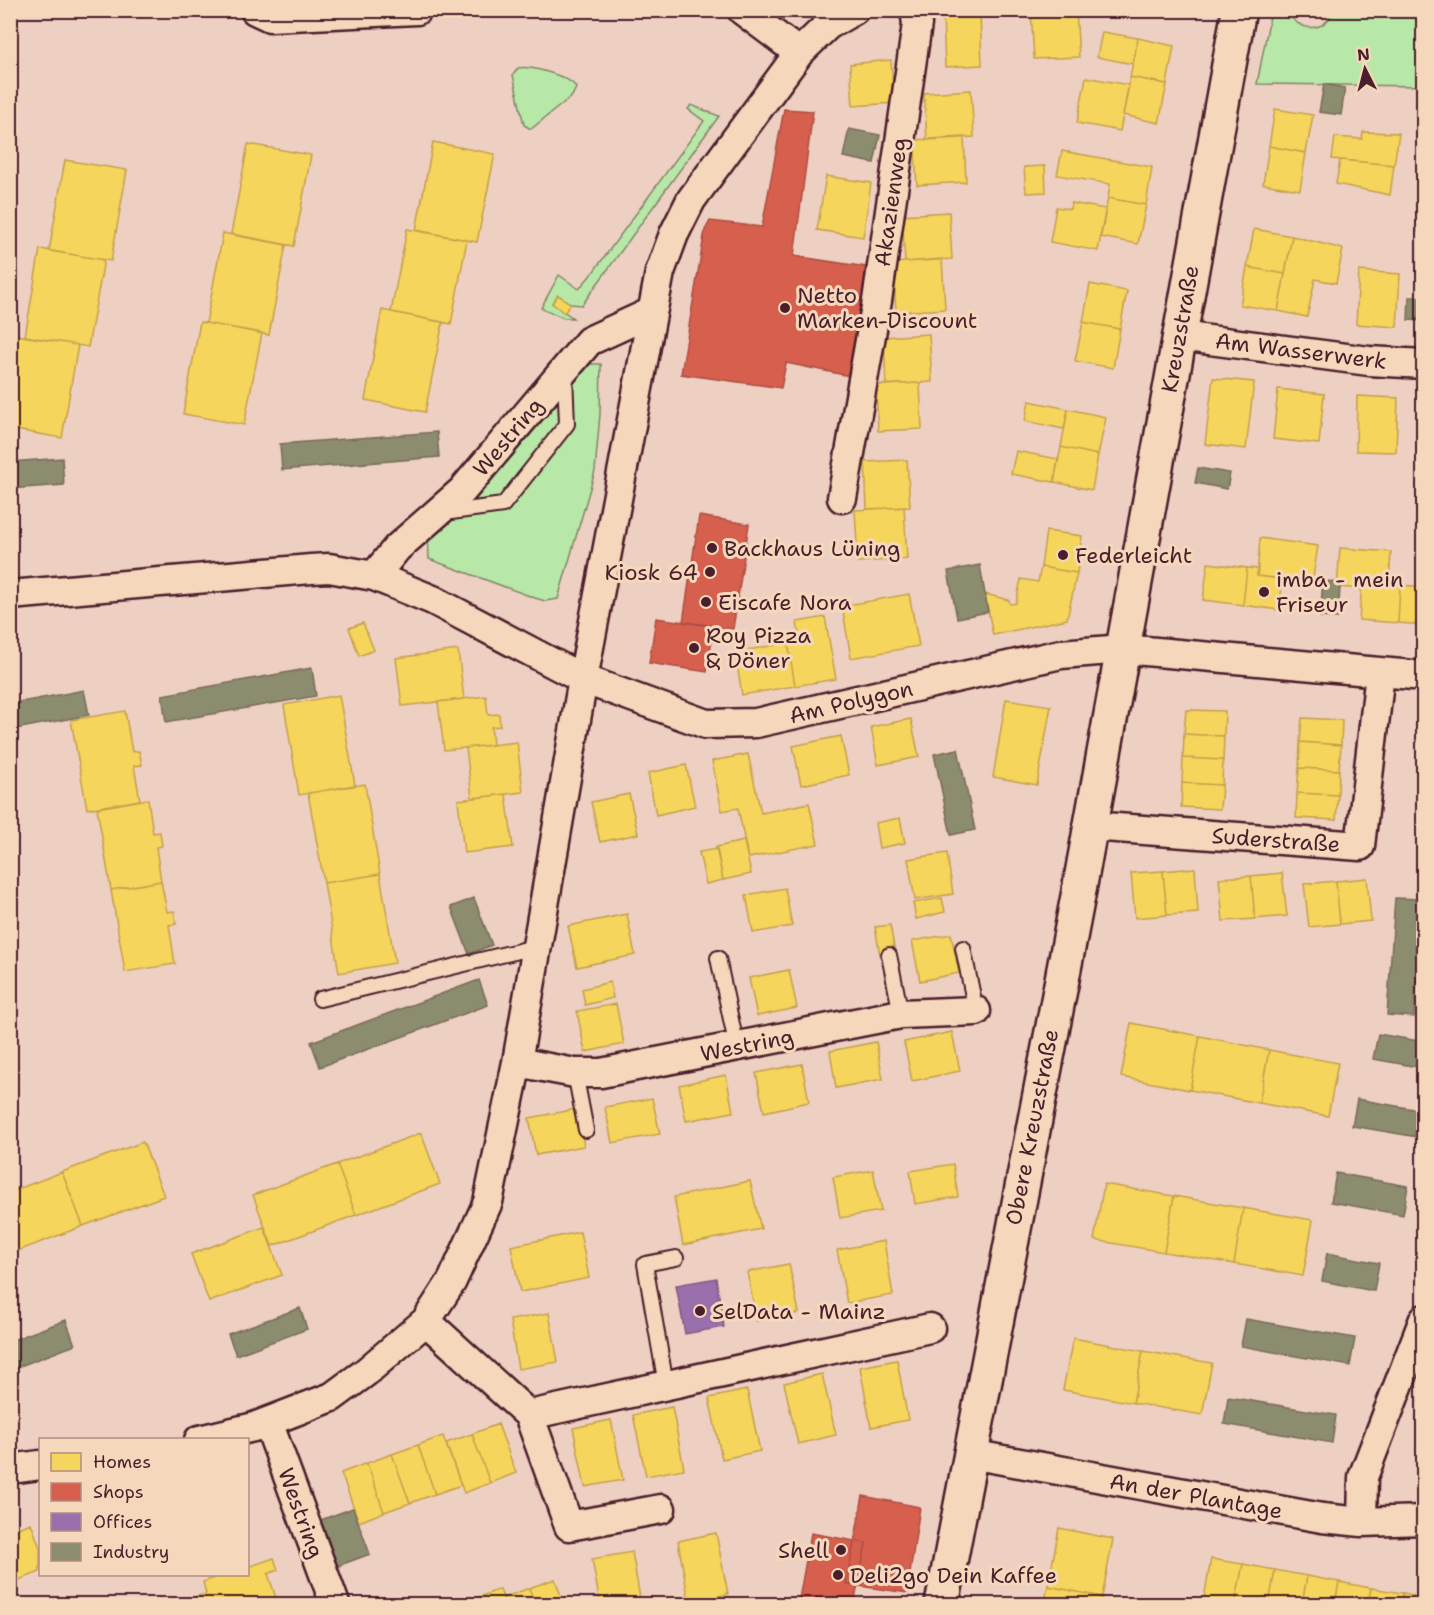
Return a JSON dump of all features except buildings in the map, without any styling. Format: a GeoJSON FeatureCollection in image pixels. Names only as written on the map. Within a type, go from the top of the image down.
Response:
{"type":"FeatureCollection","features":[{"type":"Feature","properties":{"kind":"street"},"geometry":{"type":"LineString","coordinates":[[255,10],[270,17],[417,10]]}},
{"type":"Feature","properties":{"kind":"street"},"geometry":{"type":"LineString","coordinates":[[742,10],[799,53]]}},
{"type":"Feature","properties":{"kind":"street"},"geometry":{"type":"LineString","coordinates":[[207,1438],[268,1422],[332,1396],[366,1372],[426,1321],[452,1281],[488,1202],[518,1062],[583,679],[660,273],[674,234],[691,200],[799,53],[828,25],[854,10]]}},
{"type":"Feature","properties":{"kind":"street","name":"Akazienweg"},"geometry":{"type":"LineString","coordinates":[[842,498],[878,300],[917,24],[915,10]]}},
{"type":"Feature","properties":{"kind":"street","name":"Kreuzstraße"},"geometry":{"type":"LineString","coordinates":[[1123,649],[1239,10]]}},
{"type":"Feature","properties":{"kind":"street","name":"Westring"},"geometry":{"type":"LineString","coordinates":[[374,576],[397,548],[462,491],[590,341],[652,312]]}},
{"type":"Feature","properties":{"kind":"street","name":"Am Wasserwerk"},"geometry":{"type":"LineString","coordinates":[[1179,336],[1369,361],[1424,364]]}},
{"type":"Feature","properties":{"kind":"street"},"geometry":{"type":"LineString","coordinates":[[10,595],[329,568],[374,576],[433,600],[583,679]]}},
{"type":"Feature","properties":{"kind":"street"},"geometry":{"type":"LineString","coordinates":[[1123,649],[1424,676]]}},
{"type":"Feature","properties":{"kind":"street","name":"Am Polygon"},"geometry":{"type":"LineString","coordinates":[[583,679],[706,724],[732,725],[756,723],[1061,654],[1123,649]]}},
{"type":"Feature","properties":{"kind":"street","name":"Obere Kreuzstraße"},"geometry":{"type":"LineString","coordinates":[[942,1605],[1123,649]]}},
{"type":"Feature","properties":{"kind":"street","name":"Suderstraße"},"geometry":{"type":"LineString","coordinates":[[1089,826],[1360,846],[1380,673]]}},
{"type":"Feature","properties":{"kind":"street","name":"Westring"},"geometry":{"type":"LineString","coordinates":[[518,1062],[575,1073],[602,1073],[901,1014],[976,1011]]}},
{"type":"Feature","properties":{"kind":"street"},"geometry":{"type":"LineString","coordinates":[[1362,1522],[1363,1477],[1424,1319]]}},
{"type":"Feature","properties":{"kind":"street"},"geometry":{"type":"LineString","coordinates":[[426,1321],[529,1415],[569,1526],[661,1509]]}},
{"type":"Feature","properties":{"kind":"street"},"geometry":{"type":"LineString","coordinates":[[529,1415],[930,1328]]}},
{"type":"Feature","properties":{"kind":"street","name":"Westring"},"geometry":{"type":"LineString","coordinates":[[268,1422],[335,1605]]}},
{"type":"Feature","properties":{"kind":"street","name":"An der Plantage"},"geometry":{"type":"LineString","coordinates":[[970,1454],[1322,1518],[1362,1522],[1424,1520]]}},
{"type":"Feature","properties":{"kind":"street"},"geometry":{"type":"LineString","coordinates":[[10,1469],[39,1465]]}},
{"type":"Feature","properties":{"kind":"lane"},"geometry":{"type":"LineString","coordinates":[[435,514],[503,505],[567,424],[565,370]]}},
{"type":"Feature","properties":{"kind":"lane"},"geometry":{"type":"LineString","coordinates":[[320,999],[539,946]]}},
{"type":"Feature","properties":{"kind":"lane"},"geometry":{"type":"LineString","coordinates":[[963,948],[976,1011]]}},
{"type":"Feature","properties":{"kind":"lane"},"geometry":{"type":"LineString","coordinates":[[889,955],[901,1014]]}},
{"type":"Feature","properties":{"kind":"lane"},"geometry":{"type":"LineString","coordinates":[[718,958],[737,1048]]}},
{"type":"Feature","properties":{"kind":"lane"},"geometry":{"type":"LineString","coordinates":[[575,1073],[586,1130]]}},
{"type":"Feature","properties":{"kind":"lane"},"geometry":{"type":"LineString","coordinates":[[666,1385],[645,1264],[676,1258]]}},
{"type":"Feature","properties":{"kind":"green space"},"geometry":{"type":"Polygon","coordinates":[[[1271,11],[1287,11],[1297,23],[1310,28],[1323,24],[1333,11],[1423,11],[1423,86],[1257,84],[1271,11]]]}},
{"type":"Feature","properties":{"kind":"green space"},"geometry":{"type":"Polygon","coordinates":[[[518,68],[532,68],[550,73],[567,80],[576,88],[572,96],[531,129],[524,125],[513,75],[518,68]]]}},
{"type":"Feature","properties":{"kind":"green space"},"geometry":{"type":"Polygon","coordinates":[[[691,105],[719,116],[582,305],[571,304],[558,295],[552,303],[573,318],[564,318],[541,308],[559,275],[579,289],[594,271],[704,121],[688,109],[691,105]]]}},
{"type":"Feature","properties":{"kind":"green space"},"geometry":{"type":"Polygon","coordinates":[[[584,364],[601,364],[600,414],[595,471],[558,599],[545,601],[535,598],[429,559],[428,533],[473,502],[584,364]]]}},
{"type":"Feature","properties":{"kind":"place","name":"Netto Marken-Discount"},"geometry":{"type":"Point","coordinates":[785,308]}},
{"type":"Feature","properties":{"kind":"place","name":"Backhaus Lüning"},"geometry":{"type":"Point","coordinates":[712,548]}},
{"type":"Feature","properties":{"kind":"place","name":"Federleicht"},"geometry":{"type":"Point","coordinates":[1063,555]}},
{"type":"Feature","properties":{"kind":"place","name":"Kiosk 64"},"geometry":{"type":"Point","coordinates":[710,572]}},
{"type":"Feature","properties":{"kind":"place","name":"imba - mein Friseur"},"geometry":{"type":"Point","coordinates":[1264,592]}},
{"type":"Feature","properties":{"kind":"place","name":"Eiscafe Nora"},"geometry":{"type":"Point","coordinates":[706,602]}},
{"type":"Feature","properties":{"kind":"place","name":"Roy Pizza & Döner"},"geometry":{"type":"Point","coordinates":[694,648]}},
{"type":"Feature","properties":{"kind":"place","name":"SelData - Mainz"},"geometry":{"type":"Point","coordinates":[700,1311]}},
{"type":"Feature","properties":{"kind":"place","name":"Shell"},"geometry":{"type":"Point","coordinates":[841,1550]}},
{"type":"Feature","properties":{"kind":"place","name":"Deli2go Dein Kaffee"},"geometry":{"type":"Point","coordinates":[838,1575]}}]}
